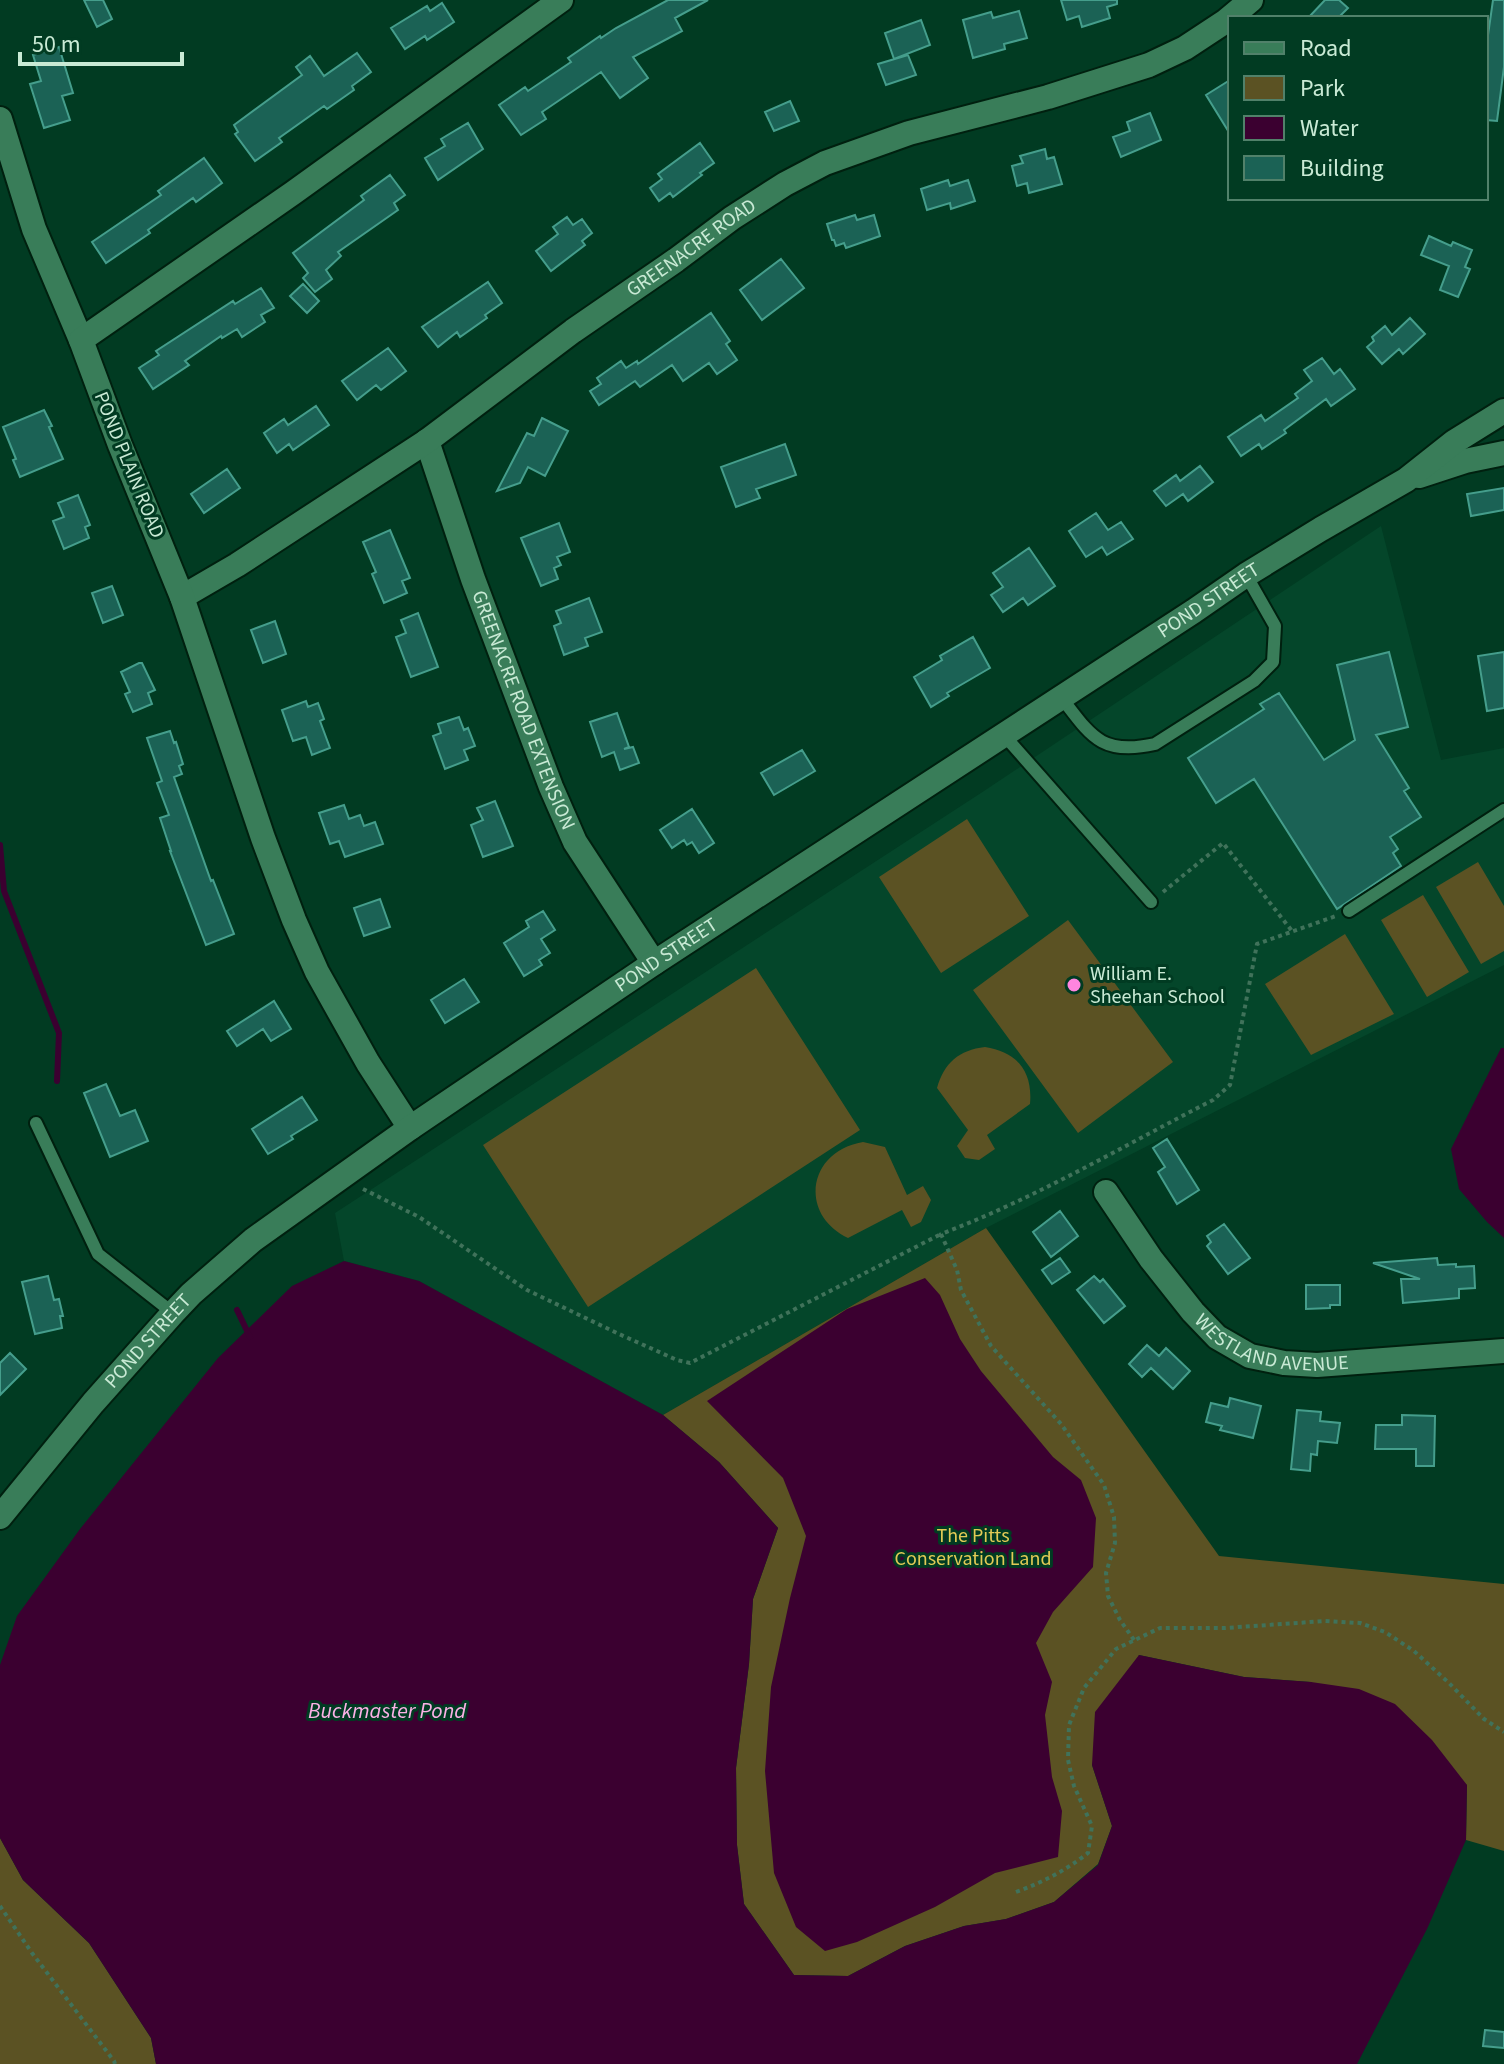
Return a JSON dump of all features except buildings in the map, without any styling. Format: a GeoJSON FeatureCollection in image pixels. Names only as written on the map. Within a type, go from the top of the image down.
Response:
{"type":"FeatureCollection","features":[{"type":"Feature","properties":{"kind":"street"},"geometry":{"type":"LineString","coordinates":[[81,340],[293,193],[561,0]]}},
{"type":"Feature","properties":{"kind":"street","name":"GREENACRE ROAD"},"geometry":{"type":"LineString","coordinates":[[1232,16],[1251,0]]}},
{"type":"Feature","properties":{"kind":"street","name":"GREENACRE ROAD"},"geometry":{"type":"LineString","coordinates":[[182,597],[237,565],[427,441],[573,331],[785,184],[825,163],[909,133],[1048,97],[1149,65],[1185,48],[1228,19]]}},
{"type":"Feature","properties":{"kind":"street","name":"POND PLAIN ROAD"},"geometry":{"type":"LineString","coordinates":[[0,119],[34,229],[182,597],[294,920],[317,972],[353,1037],[410,1128]]}},
{"type":"Feature","properties":{"kind":"street","name":"POND STREET"},"geometry":{"type":"LineString","coordinates":[[0,1516],[93,1403],[173,1313],[253,1240],[410,1128],[654,963],[1246,575],[1406,480],[1454,442],[1504,411]]}},
{"type":"Feature","properties":{"kind":"street","name":"GREENACRE ROAD EXTENSION"},"geometry":{"type":"LineString","coordinates":[[427,441],[473,579],[551,787],[575,842],[654,963]]}},
{"type":"Feature","properties":{"kind":"street","name":"POND STREET"},"geometry":{"type":"LineString","coordinates":[[1406,480],[1465,461],[1504,453]]}},
{"type":"Feature","properties":{"kind":"street","name":"WESTLAND AVENUE"},"geometry":{"type":"LineString","coordinates":[[1106,1192],[1151,1259],[1193,1312],[1217,1337],[1250,1356],[1284,1363],[1317,1365],[1504,1351]]}},
{"type":"Feature","properties":{"kind":"lane"},"geometry":{"type":"LineString","coordinates":[[1061,697],[1088,731],[1112,747],[1136,748],[1155,744],[1254,681],[1273,662],[1275,626],[1246,575]]}},
{"type":"Feature","properties":{"kind":"lane"},"geometry":{"type":"LineString","coordinates":[[1003,734],[1151,902]]}},
{"type":"Feature","properties":{"kind":"lane"},"geometry":{"type":"LineString","coordinates":[[1349,911],[1504,810]]}},
{"type":"Feature","properties":{"kind":"lane"},"geometry":{"type":"LineString","coordinates":[[36,1123],[98,1254],[173,1313]]}},
{"type":"Feature","properties":{"kind":"path"},"geometry":{"type":"LineString","coordinates":[[1151,902],[1223,843],[1292,931]]}},
{"type":"Feature","properties":{"kind":"path"},"geometry":{"type":"LineString","coordinates":[[361,1188],[419,1217],[527,1290],[677,1360],[690,1363],[941,1234],[992,1215],[1092,1165],[1213,1100],[1230,1085],[1257,944],[1349,911]]}},
{"type":"Feature","properties":{"kind":"path"},"geometry":{"type":"LineString","coordinates":[[941,1234],[957,1270],[961,1290],[991,1346],[1061,1424],[1104,1485],[1114,1517],[1115,1543],[1106,1573],[1108,1596],[1134,1640]]}},
{"type":"Feature","properties":{"kind":"path"},"geometry":{"type":"LineString","coordinates":[[1016,1892],[1047,1880],[1088,1853],[1092,1826],[1074,1786],[1068,1760],[1069,1725],[1084,1688],[1116,1649],[1160,1628],[1250,1627],[1325,1621],[1360,1623],[1385,1632],[1414,1651],[1484,1719],[1504,1732]]}},
{"type":"Feature","properties":{"kind":"path"},"geometry":{"type":"LineString","coordinates":[[0,1906],[115,2064]]}},
{"type":"Feature","properties":{"kind":"shaded area","name":"William E. Sheehan School"},"geometry":{"type":"Polygon","coordinates":[[[1381,526],[1441,760],[1504,748],[1504,965],[986,1228],[663,1415],[419,1281],[344,1261],[335,1213],[984,791],[1381,526]]]}},
{"type":"Feature","properties":{"kind":"green space"},"geometry":{"type":"Polygon","coordinates":[[[967,819],[1029,916],[941,973],[879,877],[967,819]]]}},
{"type":"Feature","properties":{"kind":"green space"},"geometry":{"type":"Polygon","coordinates":[[[1478,862],[1504,906],[1504,951],[1481,964],[1436,887],[1478,862]]]}},
{"type":"Feature","properties":{"kind":"green space"},"geometry":{"type":"Polygon","coordinates":[[[1423,895],[1469,972],[1427,997],[1381,920],[1423,895]]]}},
{"type":"Feature","properties":{"kind":"green space"},"geometry":{"type":"Polygon","coordinates":[[[1068,920],[1173,1062],[1078,1133],[973,990],[1068,920]]]}},
{"type":"Feature","properties":{"kind":"green space"},"geometry":{"type":"Polygon","coordinates":[[[1345,934],[1394,1014],[1311,1055],[1265,984],[1345,934]]]}},
{"type":"Feature","properties":{"kind":"green space"},"geometry":{"type":"Polygon","coordinates":[[[756,968],[860,1130],[588,1307],[483,1145],[756,968]]]}},
{"type":"Feature","properties":{"kind":"green space"},"geometry":{"type":"Polygon","coordinates":[[[985,1047],[1006,1053],[1021,1065],[1029,1082],[1030,1104],[987,1135],[995,1149],[979,1160],[965,1158],[957,1146],[968,1130],[937,1088],[944,1071],[954,1059],[968,1051],[985,1047]]]}},
{"type":"Feature","properties":{"kind":"green space"},"geometry":{"type":"Polygon","coordinates":[[[863,1142],[885,1147],[907,1195],[923,1186],[931,1200],[921,1222],[911,1227],[902,1210],[848,1238],[832,1227],[822,1214],[816,1199],[816,1184],[821,1170],[830,1157],[863,1142]]]}},
{"type":"Feature","properties":{"kind":"green space","name":"The Pitts Conservation Land"},"geometry":{"type":"Polygon","coordinates":[[[986,1228],[1219,1556],[1504,1584],[1504,1851],[1466,1840],[1467,1785],[1311,1682],[1244,1677],[1139,1655],[1092,1765],[1112,1826],[1098,1864],[1054,1902],[1006,1919],[964,1926],[905,1946],[848,1976],[794,1975],[744,1904],[737,1845],[736,1768],[749,1664],[753,1599],[778,1528],[719,1462],[663,1415],[986,1228]]]}},
{"type":"Feature","properties":{"kind":"green space"},"geometry":{"type":"Polygon","coordinates":[[[0,1838],[23,1880],[89,1943],[151,2038],[156,2064],[0,2064],[0,1838]]]}},
{"type":"Feature","properties":{"kind":"water"},"geometry":{"type":"Polygon","coordinates":[[[1501,1048],[1504,1048],[1504,1238],[1459,1189],[1451,1149],[1501,1048]]]}},
{"type":"Feature","properties":{"kind":"water","name":"Buckmaster Pond"},"geometry":{"type":"Polygon","coordinates":[[[344,1261],[419,1281],[663,1415],[719,1462],[778,1528],[753,1599],[749,1664],[736,1768],[737,1845],[744,1904],[794,1975],[848,1976],[905,1946],[964,1926],[1006,1919],[1054,1902],[1098,1865],[1112,1826],[1092,1765],[1095,1712],[1139,1655],[1244,1677],[1359,1689],[1395,1704],[1432,1740],[1467,1785],[1466,1840],[1427,1929],[1357,2064],[156,2064],[151,2038],[89,1943],[23,1880],[0,1838],[0,1665],[17,1616],[80,1529],[218,1358],[292,1286],[344,1261]]]}},
{"type":"Feature","properties":{"kind":"water"},"geometry":{"type":"Polygon","coordinates":[[[925,1278],[940,1295],[960,1339],[981,1371],[1053,1457],[1081,1480],[1096,1518],[1093,1567],[1053,1612],[1036,1643],[1052,1682],[1045,1715],[1052,1777],[1062,1811],[1058,1857],[995,1873],[935,1907],[857,1942],[825,1951],[796,1927],[774,1873],[765,1771],[771,1687],[806,1536],[783,1478],[707,1401],[847,1309],[925,1278]]]}},
{"type":"Feature","properties":{"kind":"waterway"},"geometry":{"type":"LineString","coordinates":[[0,845],[4,891],[59,1033],[57,1081]]}},
{"type":"Feature","properties":{"kind":"waterway"},"geometry":{"type":"LineString","coordinates":[[237,1310],[250,1337]]}},
{"type":"Feature","properties":{"kind":"place","name":"William E. Sheehan School"},"geometry":{"type":"Point","coordinates":[1074,985]}}]}
